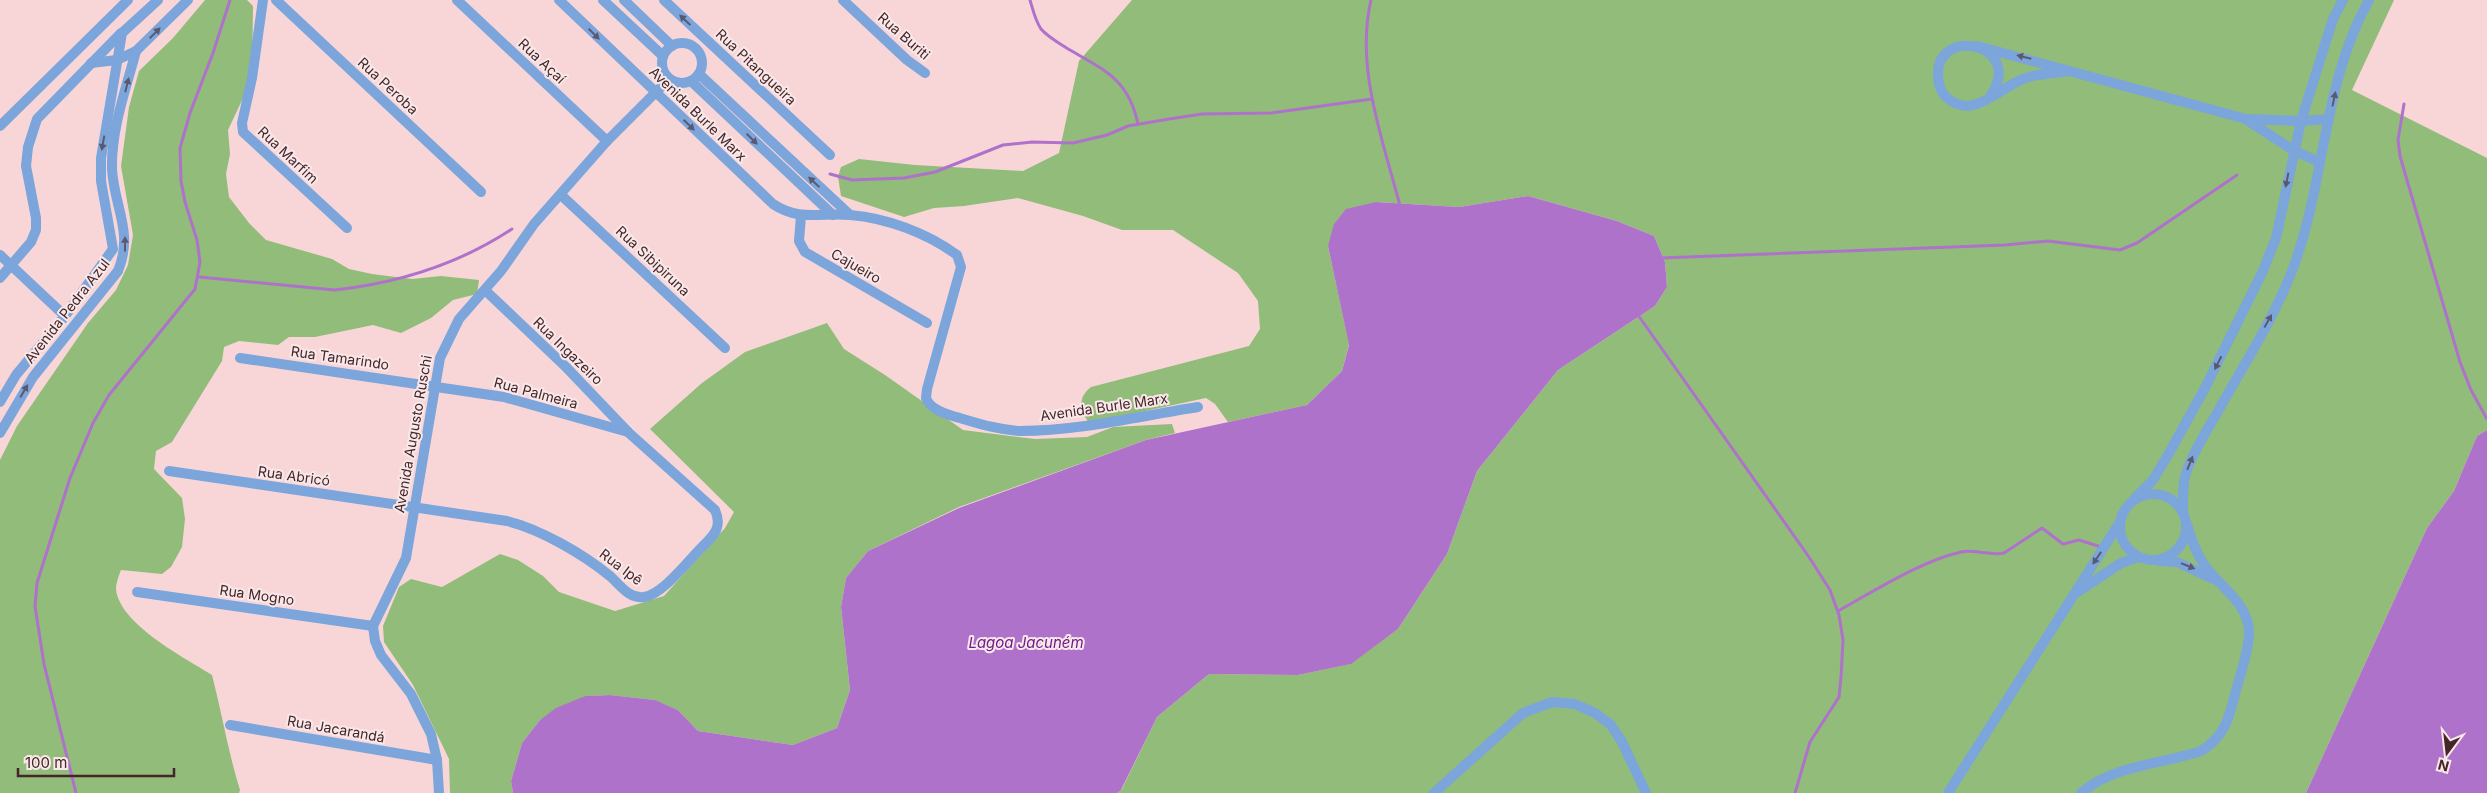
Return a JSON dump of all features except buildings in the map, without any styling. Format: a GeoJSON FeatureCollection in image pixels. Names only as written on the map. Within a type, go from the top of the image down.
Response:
{"type":"FeatureCollection","features":[{"type":"Feature","properties":{"kind":"street"},"geometry":{"type":"LineString","coordinates":[[0,126],[128,0]]}},
{"type":"Feature","properties":{"kind":"street"},"geometry":{"type":"LineString","coordinates":[[0,278],[31,242],[36,230],[36,218],[26,166],[28,147],[37,119],[91,63],[158,0]]}},
{"type":"Feature","properties":{"kind":"street"},"geometry":{"type":"LineString","coordinates":[[91,63],[117,60],[136,51],[188,0]]}},
{"type":"Feature","properties":{"kind":"street","name":"Rua Marfim"},"geometry":{"type":"LineString","coordinates":[[263,0],[254,69],[242,123],[243,132],[347,228]]}},
{"type":"Feature","properties":{"kind":"street","name":"Rua Peroba"},"geometry":{"type":"LineString","coordinates":[[276,0],[480,192]]}},
{"type":"Feature","properties":{"kind":"street","name":"Rua Açaí"},"geometry":{"type":"LineString","coordinates":[[457,0],[607,141]]}},
{"type":"Feature","properties":{"kind":"street","name":"Avenida Burle Marx"},"geometry":{"type":"LineString","coordinates":[[559,0],[773,204],[784,211],[801,216],[850,215],[880,220],[917,232],[947,247],[960,260],[961,267],[926,398],[927,402],[946,414],[994,428],[1019,431],[1059,429],[1198,407]]}},
{"type":"Feature","properties":{"kind":"street","name":"Avenida Burle Marx"},"geometry":{"type":"LineString","coordinates":[[603,0],[663,56]]}},
{"type":"Feature","properties":{"kind":"street"},"geometry":{"type":"LineString","coordinates":[[624,0],[672,46]]}},
{"type":"Feature","properties":{"kind":"street","name":"Rua Pitangueira"},"geometry":{"type":"LineString","coordinates":[[664,0],[830,155]]}},
{"type":"Feature","properties":{"kind":"street","name":"Rua Buriti"},"geometry":{"type":"LineString","coordinates":[[844,0],[908,60],[925,73]]}},
{"type":"Feature","properties":{"kind":"street"},"geometry":{"type":"LineString","coordinates":[[1948,793],[2120,522],[2124,509],[2153,480],[2205,388],[2262,273],[2276,238],[2293,150],[2301,121],[2333,19],[2343,0]]}},
{"type":"Feature","properties":{"kind":"street"},"geometry":{"type":"LineString","coordinates":[[2220,584],[2192,545],[2183,511],[2183,493],[2191,459],[2275,309],[2290,275],[2302,239],[2342,60],[2356,23],[2369,0]]}},
{"type":"Feature","properties":{"kind":"street","name":"Avenida Pedra Azul"},"geometry":{"type":"LineString","coordinates":[[0,402],[16,375],[65,316],[113,249],[101,181],[101,158],[122,33]]}},
{"type":"Feature","properties":{"kind":"street"},"geometry":{"type":"LineString","coordinates":[[697,50],[706,40]]}},
{"type":"Feature","properties":{"kind":"street"},"geometry":{"type":"LineString","coordinates":[[685,43],[697,50],[702,61],[695,78],[682,84],[669,78],[663,69],[663,56],[672,46],[685,43]]}},
{"type":"Feature","properties":{"kind":"street"},"geometry":{"type":"LineString","coordinates":[[2070,71],[2023,78],[1978,105],[1953,102],[1943,94],[1938,82],[1938,69],[1943,57],[1952,49],[1965,45],[1978,46],[2070,71],[2246,119],[2301,121],[2329,119]]}},
{"type":"Feature","properties":{"kind":"street"},"geometry":{"type":"LineString","coordinates":[[1978,46],[1989,52],[1997,63],[1999,75],[1997,88],[1989,98]]}},
{"type":"Feature","properties":{"kind":"street","name":"Avenida Pedra Azul"},"geometry":{"type":"LineString","coordinates":[[0,433],[33,377],[118,271],[124,254],[125,235],[112,169],[116,130],[136,51]]}},
{"type":"Feature","properties":{"kind":"street","name":"Avenida Augusto Ruschi"},"geometry":{"type":"LineString","coordinates":[[373,626],[406,558],[440,358],[459,319],[485,290],[534,224],[607,141],[654,91],[669,78]]}},
{"type":"Feature","properties":{"kind":"street"},"geometry":{"type":"LineString","coordinates":[[695,78],[850,215]]}},
{"type":"Feature","properties":{"kind":"street","name":"Avenida Burle Marx"},"geometry":{"type":"LineString","coordinates":[[695,78],[833,215]]}},
{"type":"Feature","properties":{"kind":"street"},"geometry":{"type":"LineString","coordinates":[[2246,119],[2293,150],[2320,162]]}},
{"type":"Feature","properties":{"kind":"street","name":"Rua Sibipiruna"},"geometry":{"type":"LineString","coordinates":[[561,195],[725,348]]}},
{"type":"Feature","properties":{"kind":"street","name":"Cajueiro"},"geometry":{"type":"LineString","coordinates":[[801,216],[799,241],[805,252],[927,323]]}},
{"type":"Feature","properties":{"kind":"street"},"geometry":{"type":"LineString","coordinates":[[0,254],[65,316]]}},
{"type":"Feature","properties":{"kind":"street","name":"Rua Ingazeiro"},"geometry":{"type":"LineString","coordinates":[[485,290],[565,366],[629,433]]}},
{"type":"Feature","properties":{"kind":"street","name":"Rua Tamarindo"},"geometry":{"type":"LineString","coordinates":[[240,358],[435,386]]}},
{"type":"Feature","properties":{"kind":"street","name":"Rua Palmeira"},"geometry":{"type":"LineString","coordinates":[[435,386],[504,397],[629,433]]}},
{"type":"Feature","properties":{"kind":"street","name":"Rua Ipê"},"geometry":{"type":"LineString","coordinates":[[414,507],[522,525],[585,558],[630,595],[645,597],[660,590],[716,534],[718,518],[714,510],[629,433]]}},
{"type":"Feature","properties":{"kind":"street","name":"Rua Abricó"},"geometry":{"type":"LineString","coordinates":[[169,471],[414,507]]}},
{"type":"Feature","properties":{"kind":"street"},"geometry":{"type":"LineString","coordinates":[[2134,499],[2148,493],[2162,494],[2174,500],[2183,511]]}},
{"type":"Feature","properties":{"kind":"street"},"geometry":{"type":"LineString","coordinates":[[2081,793],[2091,785],[2111,775],[2201,751],[2213,743],[2223,732],[2228,719],[2249,634],[2243,610],[2233,595],[2200,571],[2177,562],[2138,557],[2127,548],[2121,536],[2120,522]]}},
{"type":"Feature","properties":{"kind":"street"},"geometry":{"type":"LineString","coordinates":[[2152,560],[2166,558],[2178,550],[2185,538],[2187,524]]}},
{"type":"Feature","properties":{"kind":"street"},"geometry":{"type":"LineString","coordinates":[[2073,594],[2121,563],[2138,557]]}},
{"type":"Feature","properties":{"kind":"street","name":"Rua Mogno"},"geometry":{"type":"LineString","coordinates":[[138,592],[373,626]]}},
{"type":"Feature","properties":{"kind":"street"},"geometry":{"type":"LineString","coordinates":[[373,626],[375,641],[380,655],[411,694],[431,734],[438,760],[439,793]]}},
{"type":"Feature","properties":{"kind":"street"},"geometry":{"type":"LineString","coordinates":[[1434,793],[1523,713],[1552,702],[1575,704],[1595,713],[1611,725],[1622,742],[1646,793]]}},
{"type":"Feature","properties":{"kind":"street","name":"Rua Jacarandá"},"geometry":{"type":"LineString","coordinates":[[230,725],[438,760]]}},
{"type":"Feature","properties":{"kind":"green space"},"geometry":{"type":"Polygon","coordinates":[[[205,0],[247,0],[253,6],[252,79],[228,130],[230,154],[226,174],[229,197],[249,223],[266,240],[332,259],[349,269],[412,279],[441,276],[479,280],[477,294],[453,300],[431,318],[401,333],[373,325],[315,337],[289,337],[278,345],[239,341],[224,347],[222,361],[172,442],[156,451],[154,469],[182,498],[185,519],[182,547],[171,567],[162,574],[121,570],[116,589],[120,602],[128,615],[141,627],[171,650],[212,675],[240,790],[239,793],[0,793],[0,460],[17,426],[88,323],[116,290],[128,265],[133,235],[121,166],[129,107],[139,71],[173,38],[205,0]]]}},
{"type":"Feature","properties":{"kind":"green space"},"geometry":{"type":"Polygon","coordinates":[[[1132,0],[2394,0],[2352,90],[2487,158],[2487,430],[2477,436],[2454,491],[2427,528],[2306,793],[1117,793],[1122,789],[1157,717],[1209,674],[1298,675],[1350,664],[1398,629],[1447,554],[1477,471],[1558,370],[1655,306],[1667,287],[1665,262],[1654,236],[1617,221],[1528,196],[1459,207],[1376,202],[1328,246],[1349,344],[1342,371],[1307,405],[1228,422],[1215,404],[1206,398],[1089,423],[1081,404],[1084,395],[1091,387],[1249,346],[1260,329],[1258,301],[1238,273],[1173,230],[1122,230],[1083,216],[1018,198],[964,206],[934,208],[904,217],[841,196],[838,177],[841,167],[859,159],[915,165],[1023,171],[1059,153],[1079,61],[1132,0]]]}},
{"type":"Feature","properties":{"kind":"green space"},"geometry":{"type":"Polygon","coordinates":[[[827,323],[844,349],[885,375],[963,430],[1035,439],[1087,437],[1113,427],[1172,424],[1175,433],[1146,440],[959,507],[868,551],[846,578],[841,607],[850,690],[837,728],[793,745],[698,731],[678,710],[654,700],[610,695],[585,696],[540,720],[522,743],[511,781],[513,793],[450,793],[449,759],[413,685],[384,642],[383,626],[399,587],[411,579],[442,587],[500,554],[518,560],[543,576],[559,592],[615,611],[664,596],[725,528],[734,512],[650,429],[702,383],[745,352],[827,323]]]}},
{"type":"Feature","properties":{"kind":"water","name":"Lagoa Jacuném"},"geometry":{"type":"Polygon","coordinates":[[[1528,196],[1617,221],[1654,236],[1665,262],[1667,287],[1655,306],[1558,370],[1477,471],[1447,554],[1398,629],[1351,664],[1298,675],[1209,674],[1157,717],[1121,790],[1117,793],[513,793],[511,781],[522,743],[540,720],[556,708],[585,696],[610,695],[655,700],[678,710],[698,731],[793,745],[837,728],[850,690],[841,607],[846,578],[868,551],[959,508],[1146,440],[1307,405],[1342,371],[1349,345],[1328,246],[1334,224],[1346,209],[1376,202],[1459,207],[1528,196]]]}},
{"type":"Feature","properties":{"kind":"water"},"geometry":{"type":"Polygon","coordinates":[[[2487,430],[2487,793],[2306,793],[2427,528],[2454,491],[2477,436],[2487,430]]]}},
{"type":"Feature","properties":{"kind":"waterway"},"geometry":{"type":"LineString","coordinates":[[76,793],[44,664],[35,606],[37,583],[70,478],[93,423],[109,395],[195,289],[200,262],[197,240],[185,202],[181,181],[180,148],[190,113],[213,53],[230,0]]}},
{"type":"Feature","properties":{"kind":"waterway"},"geometry":{"type":"LineString","coordinates":[[1030,0],[1034,15],[1043,32],[1102,69],[1121,85],[1134,108],[1138,124]]}},
{"type":"Feature","properties":{"kind":"waterway"},"geometry":{"type":"LineString","coordinates":[[1371,0],[1366,52],[1369,78],[1379,130],[1400,206]]}},
{"type":"Feature","properties":{"kind":"waterway"},"geometry":{"type":"LineString","coordinates":[[830,174],[852,180],[904,178],[935,172],[1003,145],[1032,142],[1073,143],[1107,135],[1128,126],[1202,114],[1271,113],[1372,99]]}},
{"type":"Feature","properties":{"kind":"waterway"},"geometry":{"type":"LineString","coordinates":[[2404,104],[2398,140],[2400,156],[2460,362],[2471,390],[2487,419]]}},
{"type":"Feature","properties":{"kind":"waterway"},"geometry":{"type":"LineString","coordinates":[[1660,258],[2005,245],[2048,241],[2120,250],[2137,243],[2237,175]]}},
{"type":"Feature","properties":{"kind":"waterway"},"geometry":{"type":"LineString","coordinates":[[199,277],[335,290],[359,287],[405,277],[449,262],[512,229]]}},
{"type":"Feature","properties":{"kind":"waterway"},"geometry":{"type":"LineString","coordinates":[[1638,315],[1809,557],[1830,590],[1839,615],[1843,640],[1839,697],[1810,742],[1795,793]]}},
{"type":"Feature","properties":{"kind":"waterway"},"geometry":{"type":"LineString","coordinates":[[1838,611],[1898,577],[1930,562],[1966,551],[1993,554],[2004,553],[2042,528],[2063,544],[2079,540],[2101,547]]}}]}
